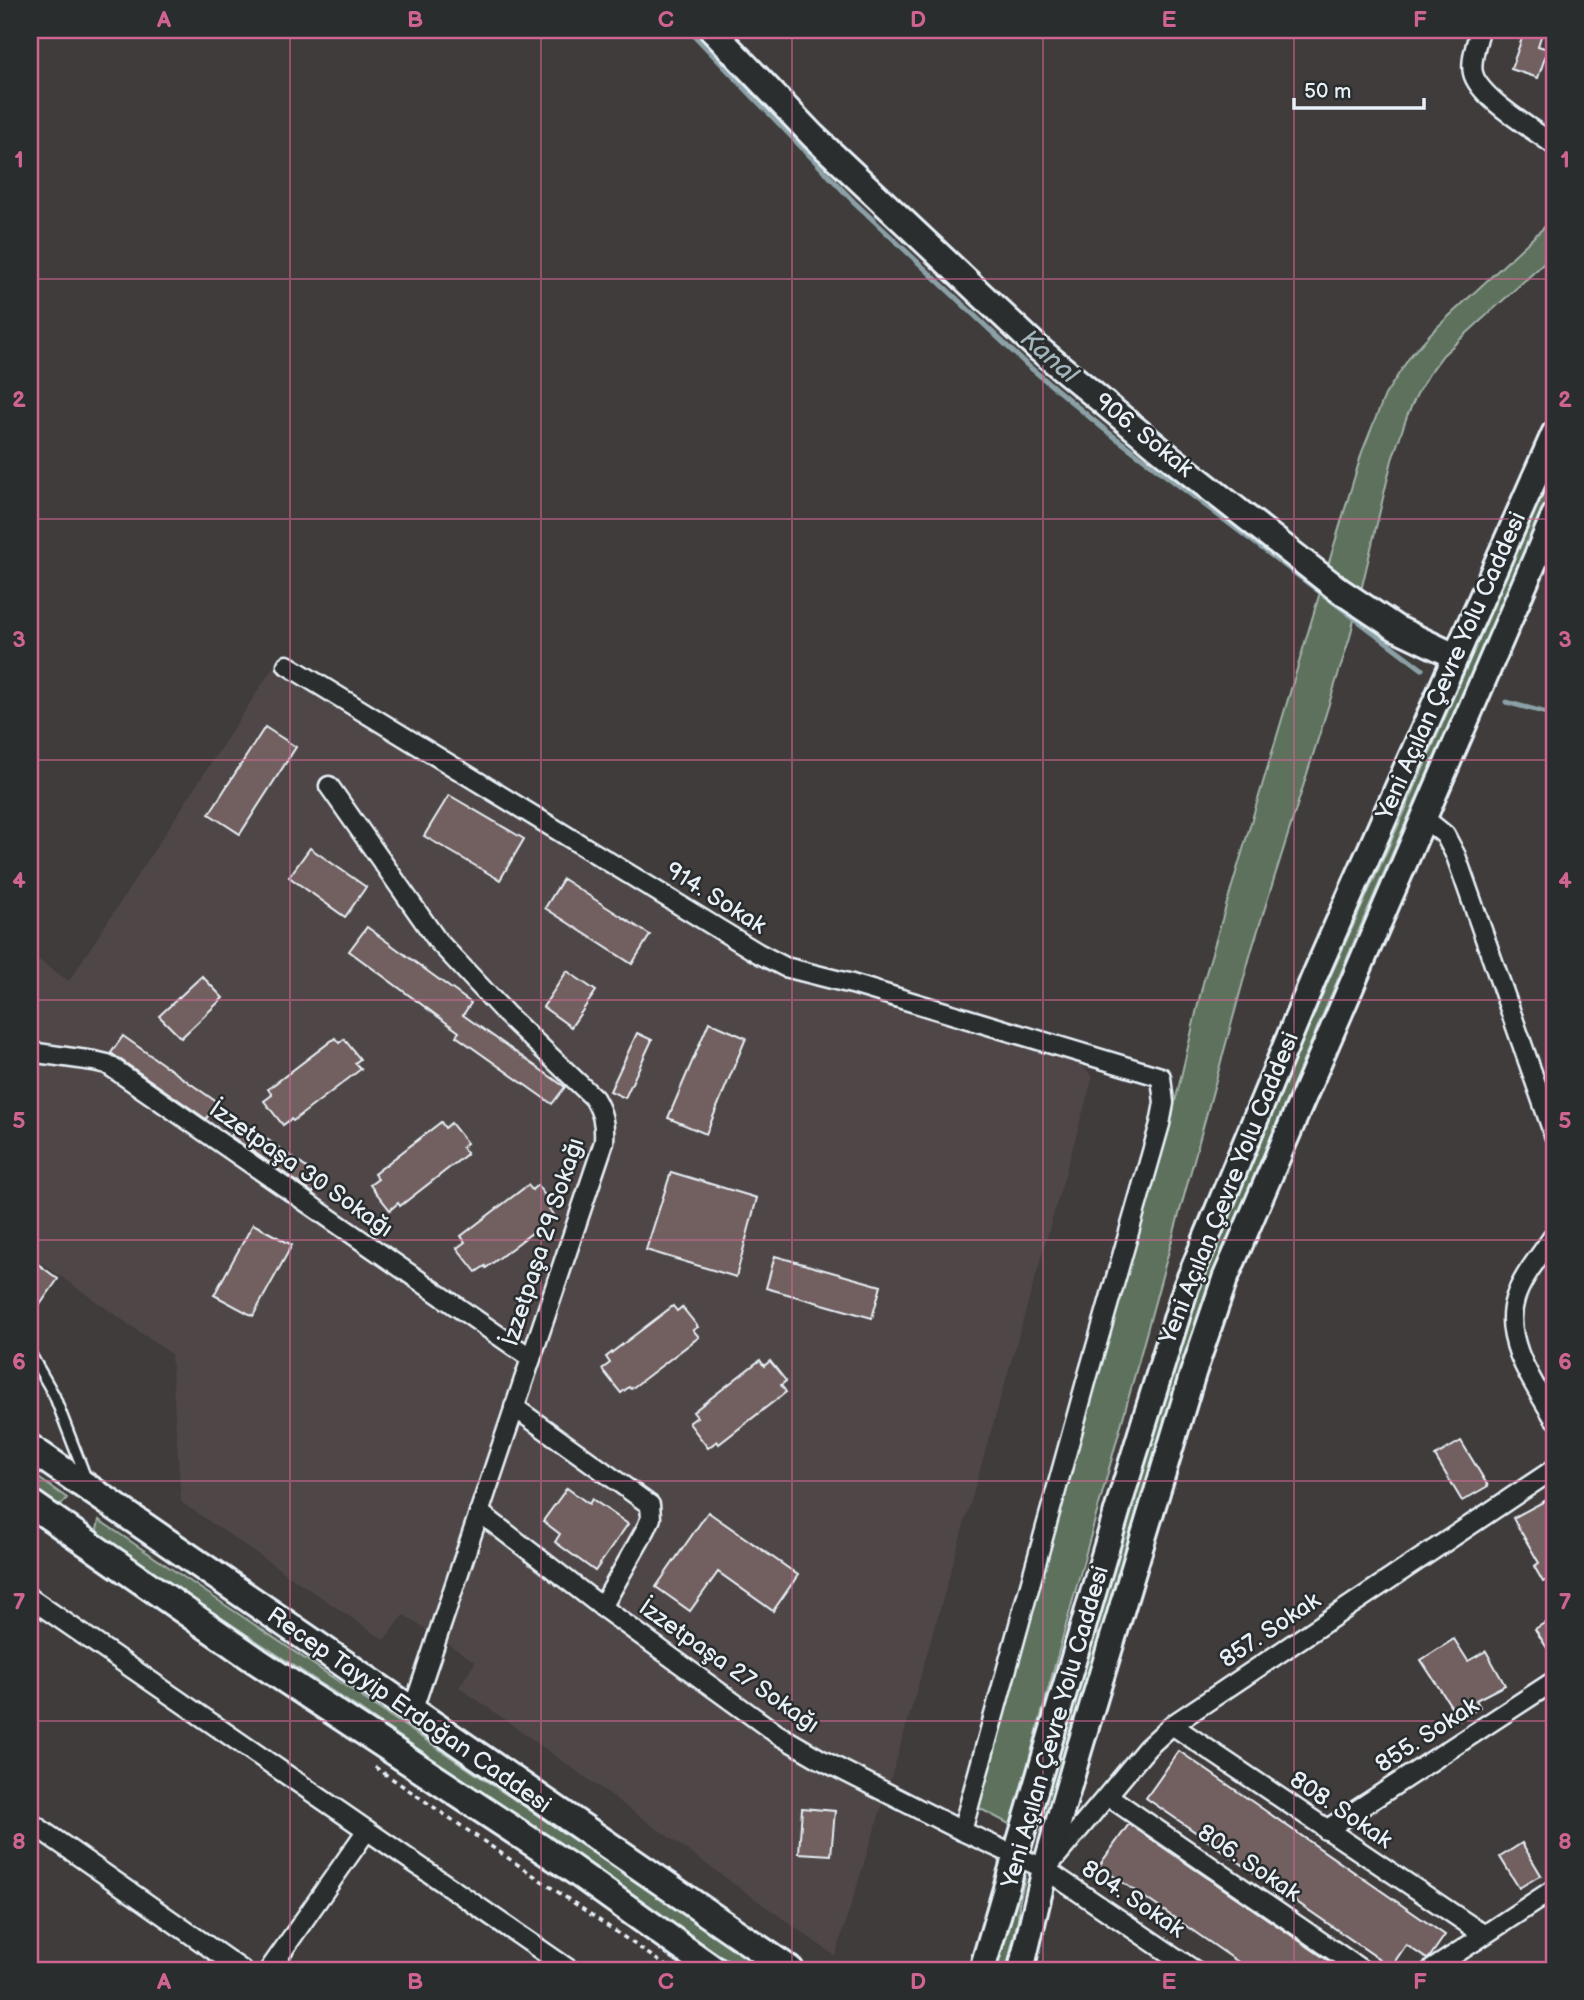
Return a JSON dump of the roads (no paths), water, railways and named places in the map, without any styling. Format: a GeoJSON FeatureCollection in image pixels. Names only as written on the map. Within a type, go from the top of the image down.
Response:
{"type":"FeatureCollection","features":[{"type":"Feature","properties":{"kind":"main road","name":"906. Sokak"},"geometry":{"type":"LineString","coordinates":[[712,30],[813,136],[1050,359],[1348,597],[1396,628],[1455,656]]}},
{"type":"Feature","properties":{"kind":"main road","name":"Yeni Açılan Çevre Yolu Caddesi"},"geometry":{"type":"LineString","coordinates":[[982,1970],[1135,1448],[1186,1287],[1315,975],[1554,434]]}},
{"type":"Feature","properties":{"kind":"main road","name":"Yeni Açılan Çevre Yolu Caddesi"},"geometry":{"type":"LineString","coordinates":[[1021,1970],[1045,1869],[1079,1750],[1220,1291],[1554,516]]}},
{"type":"Feature","properties":{"kind":"main road","name":"Recep Tayyip Erdoğan Caddesi"},"geometry":{"type":"LineString","coordinates":[[30,1448],[790,1970]]}},
{"type":"Feature","properties":{"kind":"main road","name":"Recep Tayyip Erdoğan Caddesi"},"geometry":{"type":"LineString","coordinates":[[30,1503],[257,1661],[568,1866],[714,1970]]}},
{"type":"Feature","properties":{"kind":"street"},"geometry":{"type":"LineString","coordinates":[[1480,30],[1472,69],[1476,81],[1486,92],[1554,145]]}},
{"type":"Feature","properties":{"kind":"street","name":"914. Sokak"},"geometry":{"type":"LineString","coordinates":[[287,665],[785,967],[852,984],[1161,1077],[1164,1103],[1160,1124],[1071,1434],[962,1831]]}},
{"type":"Feature","properties":{"kind":"street","name":"İzzetpaşa 29 Sokağı"},"geometry":{"type":"LineString","coordinates":[[328,786],[438,940],[506,1014],[594,1098],[603,1113],[604,1142],[412,1712]]}},
{"type":"Feature","properties":{"kind":"street"},"geometry":{"type":"LineString","coordinates":[[1424,818],[1445,835],[1456,856],[1554,1135]]}},
{"type":"Feature","properties":{"kind":"street","name":"İzzetpaşa 30 Sokağı"},"geometry":{"type":"LineString","coordinates":[[30,1052],[94,1060],[107,1065],[531,1359]]}},
{"type":"Feature","properties":{"kind":"street"},"geometry":{"type":"LineString","coordinates":[[1552,1410],[1517,1347],[1511,1318],[1515,1298],[1522,1284],[1554,1235]]}},
{"type":"Feature","properties":{"kind":"street"},"geometry":{"type":"LineString","coordinates":[[514,1407],[650,1505],[651,1518],[646,1529],[602,1607]]}},
{"type":"Feature","properties":{"kind":"street","name":"857. Sokak"},"geometry":{"type":"LineString","coordinates":[[1045,1869],[1147,1748],[1172,1725],[1554,1469]]}},
{"type":"Feature","properties":{"kind":"street","name":"İzzetpaşa 27 Sokağı"},"geometry":{"type":"LineString","coordinates":[[479,1512],[602,1607],[777,1734],[962,1831],[1045,1869]]}},
{"type":"Feature","properties":{"kind":"street"},"geometry":{"type":"LineString","coordinates":[[30,1598],[570,1970]]}},
{"type":"Feature","properties":{"kind":"street","name":"855. Sokak"},"geometry":{"type":"LineString","coordinates":[[1326,1830],[1554,1681]]}},
{"type":"Feature","properties":{"kind":"street","name":"808. Sokak"},"geometry":{"type":"LineString","coordinates":[[1172,1725],[1483,1934]]}},
{"type":"Feature","properties":{"kind":"street","name":"806. Sokak"},"geometry":{"type":"LineString","coordinates":[[1108,1796],[1362,1970]]}},
{"type":"Feature","properties":{"kind":"street"},"geometry":{"type":"LineString","coordinates":[[30,1822],[236,1969]]}},
{"type":"Feature","properties":{"kind":"street"},"geometry":{"type":"LineString","coordinates":[[269,1970],[367,1830]]}},
{"type":"Feature","properties":{"kind":"street","name":"804. Sokak"},"geometry":{"type":"LineString","coordinates":[[1045,1869],[1194,1970]]}},
{"type":"Feature","properties":{"kind":"street"},"geometry":{"type":"LineString","coordinates":[[1431,1970],[1554,1889]]}},
{"type":"Feature","properties":{"kind":"lane"},"geometry":{"type":"LineString","coordinates":[[30,1353],[54,1395],[91,1490]]}},
{"type":"Feature","properties":{"kind":"waterway","name":"Kanal"},"geometry":{"type":"LineString","coordinates":[[689,30],[854,202],[1026,364],[1104,429],[1422,669]]}},
{"type":"Feature","properties":{"kind":"waterway","name":"Kanal"},"geometry":{"type":"LineString","coordinates":[[1506,702],[1554,715]]}}]}
